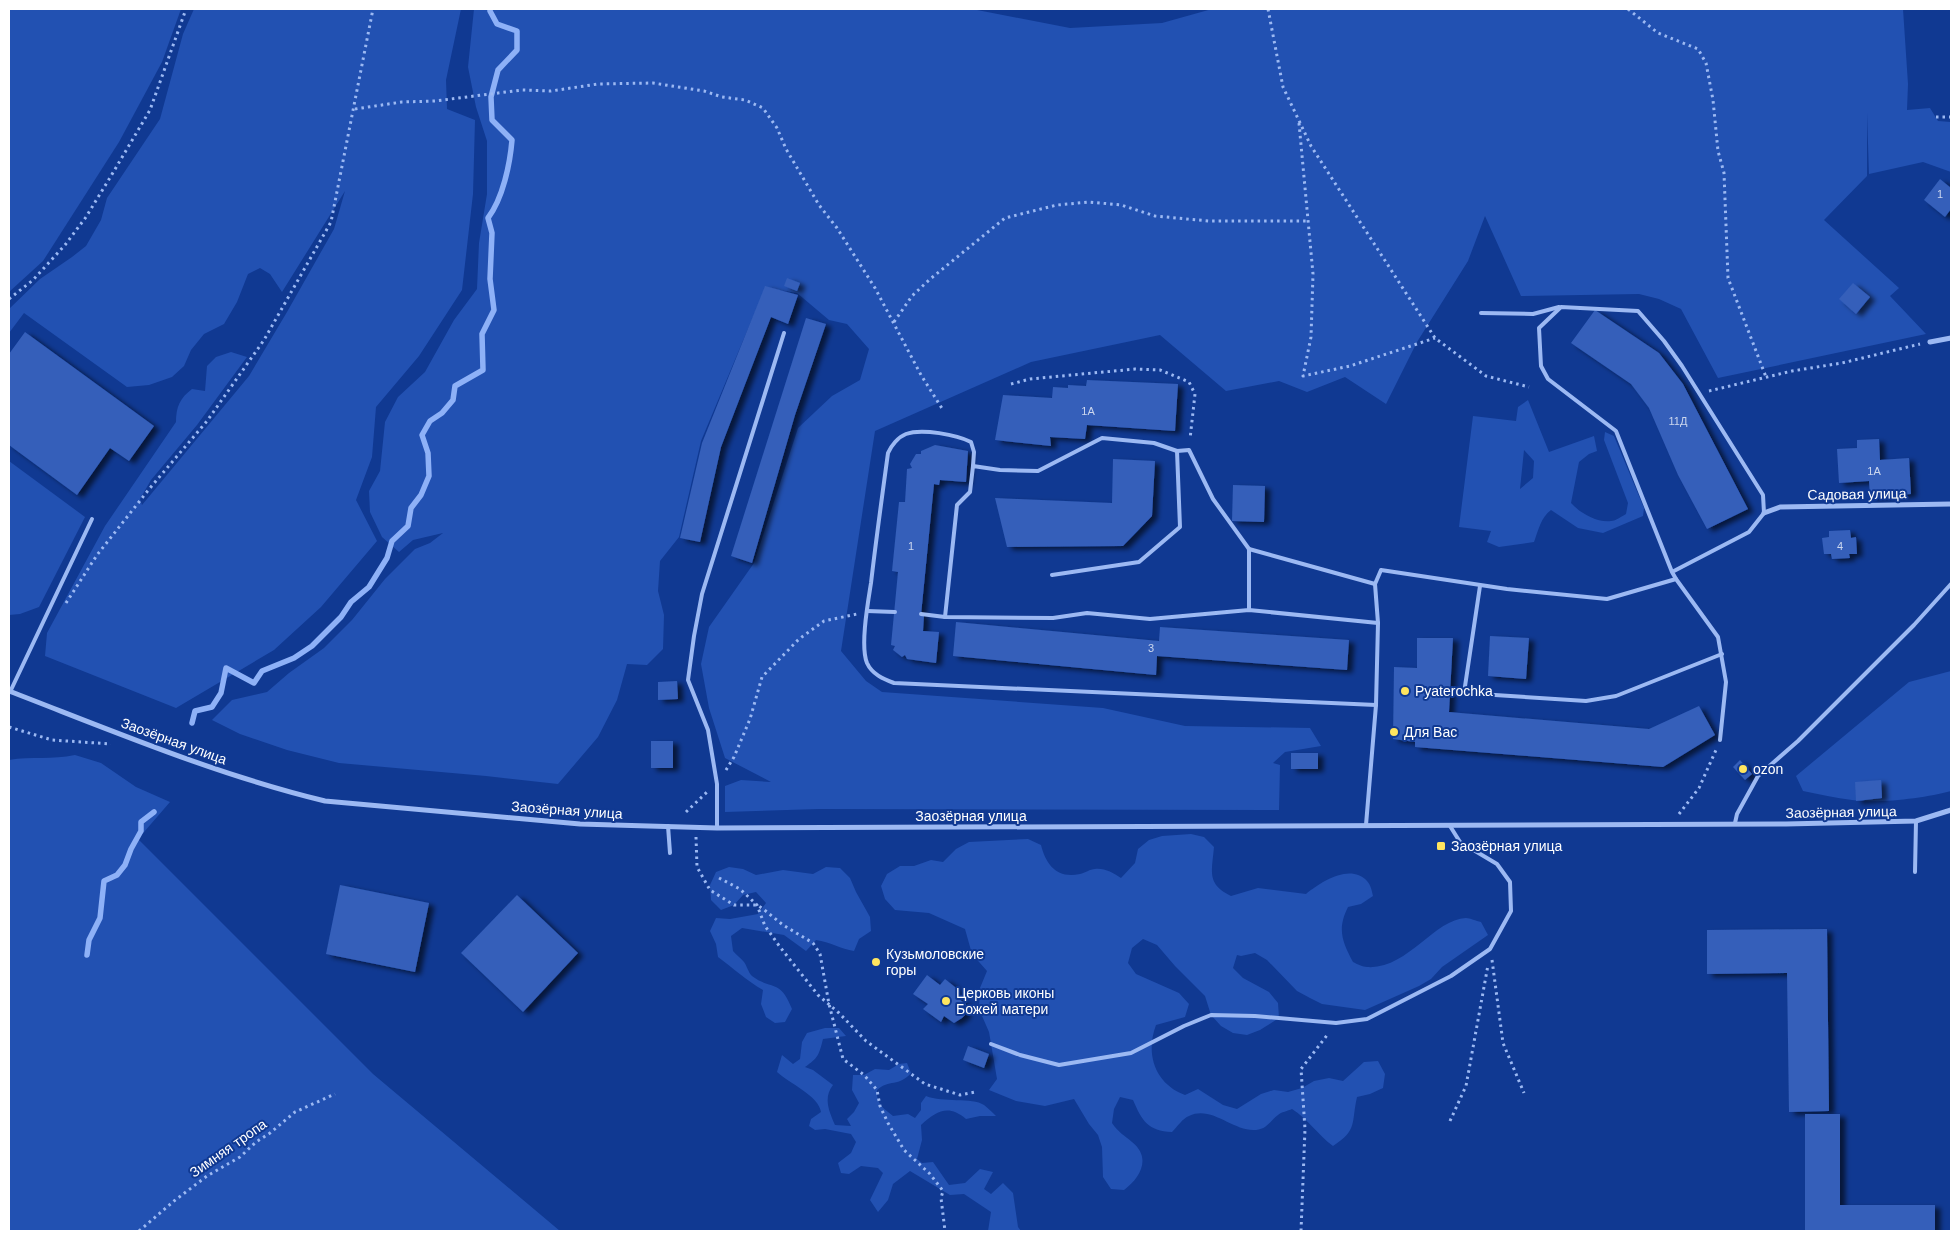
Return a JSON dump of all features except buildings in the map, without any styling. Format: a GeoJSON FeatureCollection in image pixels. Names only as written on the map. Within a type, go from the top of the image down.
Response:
{"type":"FeatureCollection","features":[{"type":"Feature","properties":{"kind":"street"},"geometry":{"type":"LineString","coordinates":[[1930,342],[1951,338]]}},
{"type":"Feature","properties":{"kind":"street","name":"Садовая улица"},"geometry":{"type":"LineString","coordinates":[[1764,513],[1780,507],[1951,504]]}},
{"type":"Feature","properties":{"kind":"street","name":"Заозёрная улица"},"geometry":{"type":"LineString","coordinates":[[9,692],[238,777],[284,792],[325,801],[580,824],[717,828],[1786,824],[1916,821],[1951,810]]}},
{"type":"Feature","properties":{"kind":"lane"},"geometry":{"type":"LineString","coordinates":[[1561,307],[1539,328],[1541,366],[1548,379],[1616,430],[1672,572],[1718,636],[1726,682],[1720,740]]}},
{"type":"Feature","properties":{"kind":"lane"},"geometry":{"type":"LineString","coordinates":[[1481,313],[1533,314],[1561,307],[1638,311],[1664,341],[1763,495],[1764,513],[1749,532],[1672,572]]}},
{"type":"Feature","properties":{"kind":"lane"},"geometry":{"type":"LineString","coordinates":[[717,828],[716,784],[708,730],[688,680],[702,594],[784,333]]}},
{"type":"Feature","properties":{"kind":"lane"},"geometry":{"type":"LineString","coordinates":[[944,617],[957,505],[970,492],[974,452],[971,442],[963,438],[925,431],[906,434],[892,446],[888,453],[867,611],[864,654],[873,672],[894,683],[1376,705]]}},
{"type":"Feature","properties":{"kind":"lane"},"geometry":{"type":"LineString","coordinates":[[973,466],[1000,470],[1038,472],[1102,438],[1154,443],[1177,451],[1189,450],[1213,499],[1249,549],[1249,610]]}},
{"type":"Feature","properties":{"kind":"lane"},"geometry":{"type":"LineString","coordinates":[[1052,576],[1139,562],[1180,526],[1177,451]]}},
{"type":"Feature","properties":{"kind":"lane"},"geometry":{"type":"LineString","coordinates":[[9,692],[92,519]]}},
{"type":"Feature","properties":{"kind":"lane"},"geometry":{"type":"LineString","coordinates":[[1249,549],[1375,584]]}},
{"type":"Feature","properties":{"kind":"lane"},"geometry":{"type":"LineString","coordinates":[[1366,825],[1376,705],[1378,623],[1375,584],[1381,570],[1480,586],[1607,599],[1676,579]]}},
{"type":"Feature","properties":{"kind":"lane"},"geometry":{"type":"LineString","coordinates":[[1735,823],[1737,814],[1758,776],[1798,741],[1914,625],[1951,584]]}},
{"type":"Feature","properties":{"kind":"lane"},"geometry":{"type":"LineString","coordinates":[[1480,586],[1464,693],[1586,701],[1616,696],[1722,654]]}},
{"type":"Feature","properties":{"kind":"lane"},"geometry":{"type":"LineString","coordinates":[[921,614],[944,617],[1053,618],[1088,613],[1150,619],[1249,610],[1378,623]]}},
{"type":"Feature","properties":{"kind":"lane"},"geometry":{"type":"LineString","coordinates":[[867,611],[895,612]]}},
{"type":"Feature","properties":{"kind":"lane"},"geometry":{"type":"LineString","coordinates":[[1915,872],[1916,821]]}},
{"type":"Feature","properties":{"kind":"lane"},"geometry":{"type":"LineString","coordinates":[[668,826],[670,853]]}},
{"type":"Feature","properties":{"kind":"lane"},"geometry":{"type":"LineString","coordinates":[[991,1044],[1020,1055],[1059,1065],[1131,1053],[1184,1026],[1211,1015],[1255,1016],[1336,1023],[1367,1019],[1450,976],[1490,949],[1511,911],[1510,882],[1497,864],[1460,842],[1450,826]]}},
{"type":"Feature","properties":{"kind":"path"},"geometry":{"type":"LineString","coordinates":[[9,299],[33,280],[65,245],[111,176],[150,110],[186,9]]}},
{"type":"Feature","properties":{"kind":"path"},"geometry":{"type":"LineString","coordinates":[[65,605],[98,555],[150,488],[207,421],[264,340],[331,222],[355,109],[373,9]]}},
{"type":"Feature","properties":{"kind":"path"},"geometry":{"type":"LineString","coordinates":[[1268,9],[1283,88],[1311,146],[1435,338],[1486,376],[1529,387]]}},
{"type":"Feature","properties":{"kind":"path"},"geometry":{"type":"LineString","coordinates":[[1628,9],[1658,34],[1698,49],[1706,63],[1713,100],[1718,151],[1724,174],[1728,278],[1766,378]]}},
{"type":"Feature","properties":{"kind":"path"},"geometry":{"type":"LineString","coordinates":[[355,109],[402,102],[435,101],[522,90],[551,91],[598,84],[653,82],[704,90],[722,97],[745,100],[763,108],[777,128],[786,149],[814,197],[837,228],[875,288],[921,375],[943,410]]}},
{"type":"Feature","properties":{"kind":"path"},"geometry":{"type":"LineString","coordinates":[[1936,117],[1951,118]]}},
{"type":"Feature","properties":{"kind":"path"},"geometry":{"type":"LineString","coordinates":[[1299,121],[1313,274],[1311,328],[1303,376],[1350,366],[1435,338]]}},
{"type":"Feature","properties":{"kind":"path"},"geometry":{"type":"LineString","coordinates":[[894,322],[912,296],[929,280],[1005,218],[1014,215],[1057,205],[1089,202],[1121,205],[1155,216],[1209,221],[1309,221]]}},
{"type":"Feature","properties":{"kind":"path"},"geometry":{"type":"LineString","coordinates":[[1698,394],[1792,371],[1842,363],[1930,342]]}},
{"type":"Feature","properties":{"kind":"path"},"geometry":{"type":"LineString","coordinates":[[1011,384],[1030,379],[1136,369],[1160,370],[1189,382],[1195,394],[1189,450]]}},
{"type":"Feature","properties":{"kind":"path"},"geometry":{"type":"LineString","coordinates":[[686,812],[697,799],[716,784],[734,757],[750,719],[762,677],[799,639],[824,621],[867,611]]}},
{"type":"Feature","properties":{"kind":"path"},"geometry":{"type":"LineString","coordinates":[[9,727],[52,740],[117,745]]}},
{"type":"Feature","properties":{"kind":"path"},"geometry":{"type":"LineString","coordinates":[[1673,824],[1699,788],[1720,740]]}},
{"type":"Feature","properties":{"kind":"path"},"geometry":{"type":"LineString","coordinates":[[696,827],[697,868],[710,890],[734,906],[757,905]]}},
{"type":"Feature","properties":{"kind":"path"},"geometry":{"type":"LineString","coordinates":[[719,878],[740,889],[783,925],[813,943],[820,954],[829,1004],[844,1059],[864,1075],[877,1090],[884,1115],[904,1150],[930,1174],[943,1191],[941,1198],[945,1231]]}},
{"type":"Feature","properties":{"kind":"path"},"geometry":{"type":"LineString","coordinates":[[757,905],[765,926],[818,995],[866,1041],[925,1084],[960,1095],[975,1092]]}},
{"type":"Feature","properties":{"kind":"path"},"geometry":{"type":"LineString","coordinates":[[1490,949],[1502,1043],[1524,1093]]}},
{"type":"Feature","properties":{"kind":"path"},"geometry":{"type":"LineString","coordinates":[[1450,1121],[1466,1086],[1490,949]]}},
{"type":"Feature","properties":{"kind":"path"},"geometry":{"type":"LineString","coordinates":[[1301,1231],[1305,1128],[1301,1069],[1336,1023]]}},
{"type":"Feature","properties":{"kind":"path","name":"Зимняя тропа"},"geometry":{"type":"LineString","coordinates":[[139,1231],[174,1201],[207,1176],[240,1157],[295,1112],[335,1094]]}},
{"type":"Feature","properties":{"kind":"shaded area"},"geometry":{"type":"Polygon","coordinates":[[[9,9],[181,9],[162,62],[119,142],[43,261],[9,292],[9,9]]]}},
{"type":"Feature","properties":{"kind":"shaded area"},"geometry":{"type":"Polygon","coordinates":[[[194,9],[461,9],[446,80],[447,109],[475,120],[473,194],[462,290],[419,356],[376,407],[372,457],[356,500],[377,541],[321,607],[274,650],[176,708],[45,656],[47,633],[105,526],[176,422],[178,407],[182,399],[192,389],[205,391],[207,366],[216,357],[231,352],[247,357],[197,425],[151,480],[140,499],[142,505],[249,376],[334,229],[345,191],[282,292],[270,274],[260,268],[248,274],[237,302],[224,324],[204,334],[191,350],[184,366],[172,377],[149,385],[127,387],[24,313],[9,333],[9,309],[40,279],[86,246],[101,220],[107,198],[160,119],[183,34],[194,9]]]}},
{"type":"Feature","properties":{"kind":"shaded area"},"geometry":{"type":"Polygon","coordinates":[[[474,9],[972,9],[1070,28],[1162,23],[1212,9],[1903,9],[1908,84],[1907,110],[1930,108],[1938,121],[1951,122],[1951,172],[1923,162],[1869,174],[1867,113],[1867,176],[1824,220],[1899,288],[1890,296],[1926,334],[1718,378],[1681,309],[1659,299],[1639,294],[1521,296],[1485,216],[1468,261],[1417,342],[1386,404],[1345,377],[1307,392],[1279,381],[1226,391],[1160,335],[1031,362],[875,431],[841,651],[866,681],[882,692],[1103,708],[1185,726],[1310,728],[1321,746],[1285,752],[1273,763],[1280,765],[1279,810],[819,809],[725,812],[725,786],[741,780],[771,782],[725,758],[709,708],[701,664],[709,627],[754,563],[798,428],[832,396],[860,380],[869,349],[847,324],[829,320],[797,293],[765,288],[701,441],[679,537],[660,561],[658,591],[664,615],[663,649],[647,665],[627,664],[617,700],[598,737],[558,784],[339,763],[287,750],[240,734],[212,720],[232,700],[267,692],[289,673],[324,648],[352,620],[385,579],[415,549],[430,543],[443,533],[413,540],[399,552],[382,537],[370,512],[369,491],[380,471],[385,422],[398,397],[425,372],[454,320],[477,289],[479,243],[487,194],[487,141],[476,107],[468,67],[474,9]]]}},
{"type":"Feature","properties":{"kind":"shaded area"},"geometry":{"type":"Polygon","coordinates":[[[1528,400],[1549,452],[1594,436],[1597,451],[1589,454],[1579,462],[1571,503],[1589,516],[1606,521],[1615,520],[1626,514],[1628,503],[1604,440],[1605,432],[1614,436],[1644,508],[1643,516],[1603,533],[1578,528],[1551,510],[1542,520],[1534,542],[1499,547],[1487,542],[1491,531],[1459,527],[1473,416],[1516,421],[1518,407],[1528,400]],[[1524,450],[1520,489],[1533,478],[1534,461],[1524,450]]]}},
{"type":"Feature","properties":{"kind":"shaded area"},"geometry":{"type":"Polygon","coordinates":[[[9,461],[85,517],[39,607],[20,614],[9,615],[9,461]]]}},
{"type":"Feature","properties":{"kind":"shaded area"},"geometry":{"type":"Polygon","coordinates":[[[1951,671],[1951,791],[1915,798],[1863,801],[1803,791],[1796,776],[1909,682],[1951,671]]]}},
{"type":"Feature","properties":{"kind":"shaded area"},"geometry":{"type":"Polygon","coordinates":[[[75,755],[101,763],[136,787],[170,802],[138,839],[373,1074],[560,1231],[9,1231],[9,760],[75,755]]]}},
{"type":"Feature","properties":{"kind":"shaded area"},"geometry":{"type":"Polygon","coordinates":[[[1191,834],[1204,837],[1214,847],[1212,876],[1214,882],[1231,896],[1258,888],[1306,894],[1319,884],[1344,874],[1360,876],[1367,881],[1373,896],[1361,904],[1348,907],[1342,929],[1346,948],[1353,962],[1362,966],[1381,966],[1395,961],[1443,926],[1466,918],[1481,922],[1488,935],[1442,967],[1431,979],[1365,1010],[1322,1004],[1297,991],[1267,960],[1255,953],[1237,955],[1233,968],[1243,978],[1269,992],[1278,1003],[1279,1018],[1260,1030],[1247,1035],[1233,1033],[1221,1026],[1211,1015],[1205,996],[1157,945],[1143,939],[1132,948],[1128,963],[1136,974],[1179,993],[1189,1004],[1185,1017],[1156,1025],[1153,1036],[1152,1057],[1155,1067],[1166,1084],[1175,1090],[1185,1095],[1198,1089],[1223,1105],[1237,1109],[1261,1094],[1274,1090],[1288,1092],[1302,1088],[1314,1081],[1329,1078],[1343,1081],[1364,1062],[1378,1061],[1385,1074],[1383,1088],[1357,1097],[1350,1130],[1333,1146],[1292,1109],[1279,1114],[1266,1126],[1256,1130],[1247,1130],[1214,1116],[1198,1114],[1189,1116],[1172,1132],[1157,1130],[1151,1127],[1143,1119],[1133,1100],[1120,1097],[1114,1109],[1112,1123],[1119,1132],[1138,1148],[1141,1155],[1142,1168],[1135,1180],[1124,1190],[1111,1189],[1103,1177],[1102,1147],[1098,1135],[1074,1099],[1045,1106],[1016,1101],[989,1090],[997,1079],[989,1032],[979,1009],[980,988],[987,971],[972,954],[965,929],[929,913],[895,910],[885,899],[881,886],[887,874],[900,866],[914,866],[931,860],[943,862],[956,849],[969,842],[1028,839],[1041,845],[1049,864],[1059,872],[1072,875],[1093,869],[1102,869],[1121,878],[1135,863],[1138,849],[1149,840],[1162,836],[1191,834]]]}},
{"type":"Feature","properties":{"kind":"shaded area"},"geometry":{"type":"Polygon","coordinates":[[[729,867],[743,869],[756,875],[783,870],[813,874],[826,867],[840,868],[850,878],[870,917],[871,931],[859,939],[854,951],[816,940],[806,951],[784,935],[742,928],[731,936],[733,951],[744,962],[749,973],[759,980],[775,986],[788,999],[792,1009],[785,1022],[775,1023],[766,1017],[761,1004],[763,990],[718,957],[716,944],[710,931],[716,918],[730,919],[758,914],[766,903],[756,892],[743,895],[734,905],[721,910],[711,900],[710,885],[716,872],[729,867]]]}},
{"type":"Feature","properties":{"kind":"shaded area"},"geometry":{"type":"Polygon","coordinates":[[[825,1028],[839,1028],[846,1036],[823,1039],[817,1056],[805,1067],[813,1070],[833,1085],[828,1095],[828,1100],[829,1110],[835,1125],[851,1126],[847,1119],[859,1103],[852,1090],[853,1075],[864,1075],[875,1069],[889,1070],[899,1064],[907,1063],[911,1073],[907,1077],[877,1090],[879,1102],[893,1116],[908,1114],[915,1118],[921,1110],[921,1103],[926,1096],[979,1103],[996,1116],[980,1116],[966,1119],[960,1114],[943,1111],[932,1116],[921,1125],[922,1140],[917,1159],[922,1163],[933,1162],[949,1185],[965,1183],[980,1169],[993,1172],[984,1189],[991,1194],[1003,1183],[1013,1193],[1018,1227],[1021,1231],[988,1231],[991,1212],[964,1194],[950,1195],[910,1171],[893,1184],[888,1200],[878,1212],[870,1200],[883,1173],[878,1168],[861,1166],[849,1174],[841,1173],[838,1163],[851,1153],[856,1142],[851,1134],[825,1129],[815,1130],[809,1126],[811,1119],[821,1112],[819,1106],[809,1095],[777,1072],[782,1055],[793,1064],[800,1059],[802,1042],[807,1033],[825,1028]]]}},
{"type":"Feature","properties":{"kind":"waterway"},"geometry":{"type":"LineString","coordinates":[[192,723],[195,711],[212,707],[221,693],[226,668],[254,683],[262,671],[294,658],[312,646],[341,617],[351,602],[369,587],[387,558],[392,541],[408,526],[411,508],[421,495],[429,476],[428,453],[422,435],[430,421],[442,413],[453,400],[455,386],[483,370],[482,334],[494,310],[490,279],[492,233],[488,218],[502,191],[510,160],[512,140],[492,120],[491,97],[498,70],[517,50],[517,31],[497,24],[490,9]]}},
{"type":"Feature","properties":{"kind":"waterway"},"geometry":{"type":"LineString","coordinates":[[87,955],[89,940],[100,918],[104,881],[117,875],[125,865],[141,831],[141,822],[154,812]]}},
{"type":"Feature","properties":{"kind":"place","name":"Pyaterochka"},"geometry":{"type":"Point","coordinates":[1405,691]}},
{"type":"Feature","properties":{"kind":"place","name":"Для Вас"},"geometry":{"type":"Point","coordinates":[1394,732]}},
{"type":"Feature","properties":{"kind":"place","name":"ozon"},"geometry":{"type":"Point","coordinates":[1743,769]}},
{"type":"Feature","properties":{"kind":"place","name":"Заозёрная улица"},"geometry":{"type":"Point","coordinates":[1441,846]}},
{"type":"Feature","properties":{"kind":"place","name":"Кузьмоловские горы"},"geometry":{"type":"Point","coordinates":[876,962]}},
{"type":"Feature","properties":{"kind":"place","name":"Церковь иконы Божей матери"},"geometry":{"type":"Point","coordinates":[946,1001]}}]}
